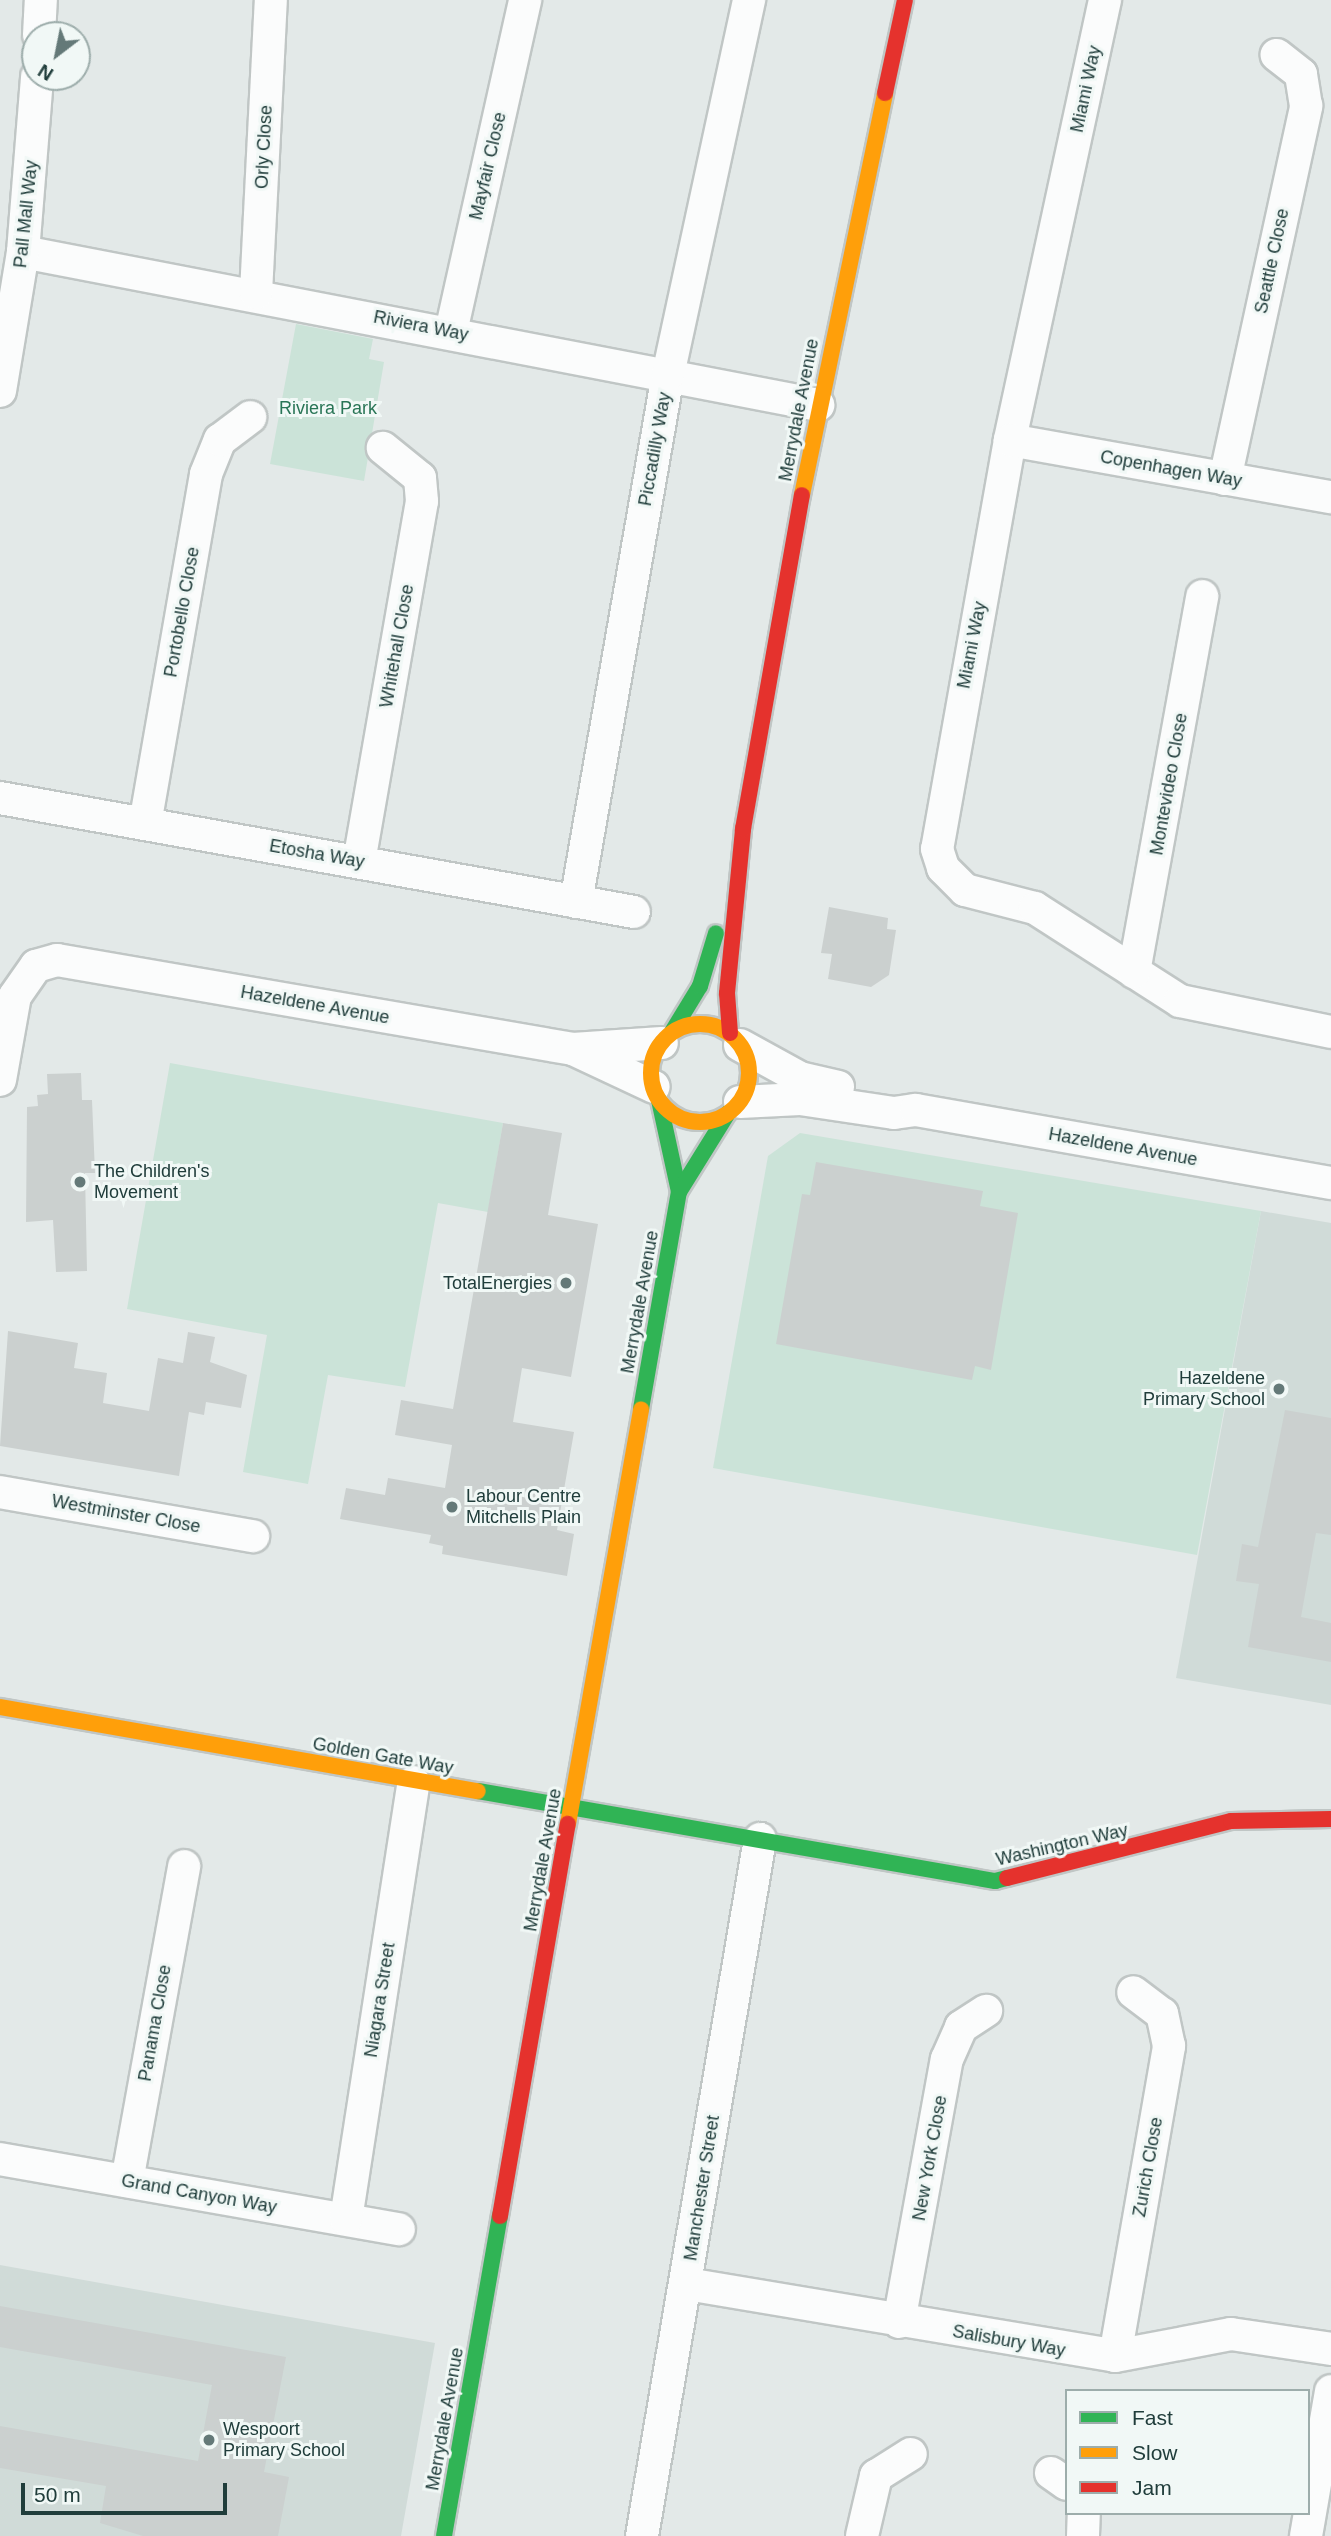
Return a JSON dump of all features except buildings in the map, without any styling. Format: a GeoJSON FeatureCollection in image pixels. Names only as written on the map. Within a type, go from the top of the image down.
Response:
{"type":"FeatureCollection","features":[{"type":"Feature","properties":{"kind":"street"},"geometry":{"type":"LineString","coordinates":[[40,21],[41,0]]}},
{"type":"Feature","properties":{"kind":"street","name":"Orly Close"},"geometry":{"type":"LineString","coordinates":[[256,293],[271,0]]}},
{"type":"Feature","properties":{"kind":"street","name":"Mayfair Close"},"geometry":{"type":"LineString","coordinates":[[451,332],[525,0]]}},
{"type":"Feature","properties":{"kind":"street","name":"Piccadilly Way"},"geometry":{"type":"LineString","coordinates":[[576,902],[668,375],[749,0]]}},
{"type":"Feature","properties":{"kind":"street","name":"Merrydale Avenue"},"geometry":{"type":"LineString","coordinates":[[735,1039],[727,993],[745,858],[743,829],[818,405],[905,0]]}},
{"type":"Feature","properties":{"kind":"street","name":"Miami Way"},"geometry":{"type":"LineString","coordinates":[[1105,0],[1010,440],[937,849],[943,868],[965,890],[1035,908],[1134,972],[1202,1010],[1331,1032]]}},
{"type":"Feature","properties":{"kind":"street","name":"Seattle Close"},"geometry":{"type":"LineString","coordinates":[[1225,479],[1306,106],[1301,74],[1277,55]]}},
{"type":"Feature","properties":{"kind":"street","name":"Pall Mall Way"},"geometry":{"type":"LineString","coordinates":[[0,391],[23,252],[36,91]]}},
{"type":"Feature","properties":{"kind":"street","name":"Riviera Way"},"geometry":{"type":"LineString","coordinates":[[23,252],[256,293],[818,405]]}},
{"type":"Feature","properties":{"kind":"street","name":"Portobello Close"},"geometry":{"type":"LineString","coordinates":[[145,824],[206,474],[220,440],[250,417]]}},
{"type":"Feature","properties":{"kind":"street","name":"Copenhagen Way"},"geometry":{"type":"LineString","coordinates":[[1010,440],[1331,497]]}},
{"type":"Feature","properties":{"kind":"street","name":"Whitehall Close"},"geometry":{"type":"LineString","coordinates":[[359,862],[422,500],[420,478],[383,449]]}},
{"type":"Feature","properties":{"kind":"street","name":"Montevideo Close"},"geometry":{"type":"LineString","coordinates":[[1134,972],[1202,596]]}},
{"type":"Feature","properties":{"kind":"street","name":"Etosha Way"},"geometry":{"type":"LineString","coordinates":[[0,798],[635,912]]}},
{"type":"Feature","properties":{"kind":"street","name":"Merrydale Avenue"},"geometry":{"type":"LineString","coordinates":[[667,1038],[711,957],[731,855],[743,829]]}},
{"type":"Feature","properties":{"kind":"street","name":"Hazeldene Avenue"},"geometry":{"type":"LineString","coordinates":[[0,1080],[16,996],[36,966],[57,960],[573,1049],[667,1038]]}},
{"type":"Feature","properties":{"kind":"street"},"geometry":{"type":"LineString","coordinates":[[702,1024],[735,1039],[749,1073],[734,1107],[685,1119],[657,1093],[653,1064],[667,1038],[702,1024]]}},
{"type":"Feature","properties":{"kind":"street","name":"Hazeldene Avenue"},"geometry":{"type":"LineString","coordinates":[[735,1039],[800,1079],[898,1099],[916,1110]]}},
{"type":"Feature","properties":{"kind":"street","name":"Hazeldene Avenue"},"geometry":{"type":"LineString","coordinates":[[573,1049],[657,1093]]}},
{"type":"Feature","properties":{"kind":"street","name":"Merrydale Avenue"},"geometry":{"type":"LineString","coordinates":[[444,2536],[679,1192],[657,1093]]}},
{"type":"Feature","properties":{"kind":"street","name":"Hazeldene Avenue"},"geometry":{"type":"LineString","coordinates":[[734,1107],[800,1099],[894,1113],[916,1110],[1331,1183]]}},
{"type":"Feature","properties":{"kind":"street","name":"Merrydale Avenue"},"geometry":{"type":"LineString","coordinates":[[679,1192],[734,1107]]}},
{"type":"Feature","properties":{"kind":"street","name":"Westminster Close"},"geometry":{"type":"LineString","coordinates":[[0,1492],[253,1536]]}},
{"type":"Feature","properties":{"kind":"street","name":"Golden Gate Way"},"geometry":{"type":"LineString","coordinates":[[0,1707],[414,1782],[760,1839]]}},
{"type":"Feature","properties":{"kind":"street","name":"Niagara Street"},"geometry":{"type":"LineString","coordinates":[[346,2219],[414,1782]]}},
{"type":"Feature","properties":{"kind":"street","name":"Washington Way"},"geometry":{"type":"LineString","coordinates":[[760,1839],[995,1881],[1231,1821],[1331,1819]]}},
{"type":"Feature","properties":{"kind":"street","name":"Manchester Street"},"geometry":{"type":"LineString","coordinates":[[642,2536],[687,2284],[760,1839]]}},
{"type":"Feature","properties":{"kind":"street","name":"Panama Close"},"geometry":{"type":"LineString","coordinates":[[127,2181],[184,1866]]}},
{"type":"Feature","properties":{"kind":"street","name":"Zurich Close"},"geometry":{"type":"LineString","coordinates":[[1115,2356],[1169,2046],[1162,2014],[1133,1992]]}},
{"type":"Feature","properties":{"kind":"street","name":"New York Close"},"geometry":{"type":"LineString","coordinates":[[900,2322],[947,2059],[961,2027],[986,2011]]}},
{"type":"Feature","properties":{"kind":"street","name":"Grand Canyon Way"},"geometry":{"type":"LineString","coordinates":[[0,2159],[399,2229]]}},
{"type":"Feature","properties":{"kind":"street","name":"Salisbury Way"},"geometry":{"type":"LineString","coordinates":[[687,2284],[900,2322],[1115,2356],[1231,2334],[1331,2349]]}},
{"type":"Feature","properties":{"kind":"street"},"geometry":{"type":"LineString","coordinates":[[1310,2513],[1331,2391]]}},
{"type":"Feature","properties":{"kind":"street"},"geometry":{"type":"LineString","coordinates":[[862,2536],[876,2476],[911,2454]]}},
{"type":"Feature","properties":{"kind":"street"},"geometry":{"type":"LineString","coordinates":[[1083,2536],[1084,2515]]}},
{"type":"Feature","properties":{"kind":"street"},"geometry":{"type":"LineString","coordinates":[[1306,2536],[1310,2515]]}},
{"type":"Feature","properties":{"kind":"shaded area","name":"Hazeldene Primary School"},"geometry":{"type":"Polygon","coordinates":[[[1261,1211],[1331,1223],[1331,1705],[1176,1678],[1261,1211]]]}},
{"type":"Feature","properties":{"kind":"shaded area","name":"Wespoort Primary School"},"geometry":{"type":"Polygon","coordinates":[[[0,2265],[435,2343],[401,2536],[0,2536],[0,2265]]]}},
{"type":"Feature","properties":{"kind":"green space","name":"Riviera Park"},"geometry":{"type":"Polygon","coordinates":[[[296,324],[373,339],[369,359],[384,362],[364,481],[270,464],[296,324]]]}},
{"type":"Feature","properties":{"kind":"green space"},"geometry":{"type":"Polygon","coordinates":[[[170,1063],[503,1123],[488,1212],[438,1203],[405,1387],[328,1375],[308,1484],[243,1472],[267,1335],[127,1309],[170,1063]]]}},
{"type":"Feature","properties":{"kind":"green space"},"geometry":{"type":"Polygon","coordinates":[[[800,1133],[1261,1211],[1197,1555],[713,1468],[768,1156],[800,1133]]]}},
{"type":"Feature","properties":{"kind":"traffic: fast"},"geometry":{"type":"LineString","coordinates":[[672,1032],[700,986],[716,933]]}},
{"type":"Feature","properties":{"kind":"traffic: fast"},"geometry":{"type":"LineString","coordinates":[[659,1100],[679,1192]]}},
{"type":"Feature","properties":{"kind":"traffic: fast"},"geometry":{"type":"LineString","coordinates":[[641,1409],[679,1192],[728,1113]]}},
{"type":"Feature","properties":{"kind":"traffic: fast"},"geometry":{"type":"LineString","coordinates":[[478,1791],[995,1881],[1007,1878]]}},
{"type":"Feature","properties":{"kind":"traffic: fast"},"geometry":{"type":"LineString","coordinates":[[444,2536],[500,2216]]}},
{"type":"Feature","properties":{"kind":"traffic: slow"},"geometry":{"type":"LineString","coordinates":[[802,495],[885,93]]}},
{"type":"Feature","properties":{"kind":"traffic: slow"},"geometry":{"type":"LineString","coordinates":[[700,1024],[719,1028],[734,1039],[745,1054],[749,1073],[745,1092],[734,1107],[719,1118],[700,1122],[681,1118],[666,1107],[655,1092],[651,1073],[655,1054],[666,1039],[681,1028],[700,1024]]}},
{"type":"Feature","properties":{"kind":"traffic: slow"},"geometry":{"type":"LineString","coordinates":[[568,1824],[641,1409]]}},
{"type":"Feature","properties":{"kind":"traffic: slow"},"geometry":{"type":"LineString","coordinates":[[0,1707],[478,1791]]}},
{"type":"Feature","properties":{"kind":"traffic: jam"},"geometry":{"type":"LineString","coordinates":[[885,93],[905,0]]}},
{"type":"Feature","properties":{"kind":"traffic: jam"},"geometry":{"type":"LineString","coordinates":[[730,1033],[727,993],[743,829],[802,495]]}},
{"type":"Feature","properties":{"kind":"traffic: jam"},"geometry":{"type":"LineString","coordinates":[[1007,1878],[1231,1821],[1331,1819]]}},
{"type":"Feature","properties":{"kind":"traffic: jam"},"geometry":{"type":"LineString","coordinates":[[500,2216],[568,1824]]}},
{"type":"Feature","properties":{"kind":"place","name":"The Children's Movement"},"geometry":{"type":"Point","coordinates":[80,1182]}},
{"type":"Feature","properties":{"kind":"place","name":"TotalEnergies"},"geometry":{"type":"Point","coordinates":[566,1283]}},
{"type":"Feature","properties":{"kind":"place","name":"Hazeldene Primary School"},"geometry":{"type":"Point","coordinates":[1279,1389]}},
{"type":"Feature","properties":{"kind":"place","name":"Labour Centre Mitchells Plain"},"geometry":{"type":"Point","coordinates":[452,1507]}},
{"type":"Feature","properties":{"kind":"place","name":"Wespoort Primary School"},"geometry":{"type":"Point","coordinates":[209,2440]}}]}
